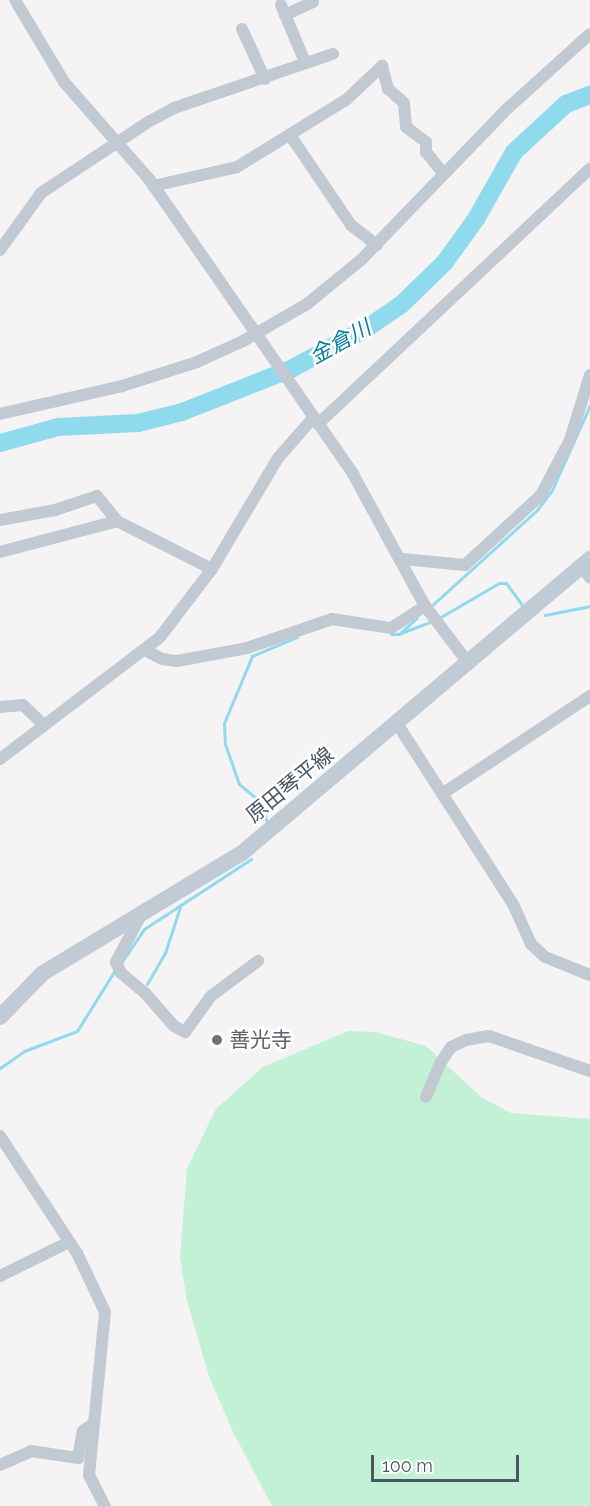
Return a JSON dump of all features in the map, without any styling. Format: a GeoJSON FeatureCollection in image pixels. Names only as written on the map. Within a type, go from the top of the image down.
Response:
{"type":"FeatureCollection","features":[{"type":"Feature","properties":{"kind":"main road","name":"原田琴平線"},"geometry":{"type":"LineString","coordinates":[[0,1015],[44,972],[140,917],[242,854],[468,664],[587,568]]}},
{"type":"Feature","properties":{"kind":"street"},"geometry":{"type":"LineString","coordinates":[[15,0],[64,82],[119,140],[354,474],[403,559],[430,613],[468,664]]}},
{"type":"Feature","properties":{"kind":"street"},"geometry":{"type":"LineString","coordinates":[[305,62],[283,10],[313,2]]}},
{"type":"Feature","properties":{"kind":"street"},"geometry":{"type":"LineString","coordinates":[[242,29],[265,79]]}},
{"type":"Feature","properties":{"kind":"street"},"geometry":{"type":"LineString","coordinates":[[0,414],[122,386],[197,362],[255,334],[307,304],[377,245],[508,108],[590,34]]}},
{"type":"Feature","properties":{"kind":"street"},"geometry":{"type":"LineString","coordinates":[[0,250],[41,193],[119,140],[174,108],[265,79],[305,62],[333,54]]}},
{"type":"Feature","properties":{"kind":"street"},"geometry":{"type":"LineString","coordinates":[[153,186],[237,167],[346,100],[382,66],[388,89],[404,103],[406,127],[426,142],[426,152],[444,174]]}},
{"type":"Feature","properties":{"kind":"street"},"geometry":{"type":"LineString","coordinates":[[290,135],[351,225],[377,245]]}},
{"type":"Feature","properties":{"kind":"street"},"geometry":{"type":"LineString","coordinates":[[0,759],[160,637],[212,569],[278,458],[315,421],[590,170]]}},
{"type":"Feature","properties":{"kind":"street"},"geometry":{"type":"LineString","coordinates":[[403,559],[465,565],[541,495],[570,440],[590,375]]}},
{"type":"Feature","properties":{"kind":"street"},"geometry":{"type":"LineString","coordinates":[[0,520],[55,510],[97,496],[117,521],[212,569]]}},
{"type":"Feature","properties":{"kind":"street"},"geometry":{"type":"LineString","coordinates":[[0,552],[117,521]]}},
{"type":"Feature","properties":{"kind":"street"},"geometry":{"type":"LineString","coordinates":[[145,650],[162,659],[177,660],[247,648],[332,619],[391,628],[430,613]]}},
{"type":"Feature","properties":{"kind":"street"},"geometry":{"type":"LineString","coordinates":[[442,794],[590,696]]}},
{"type":"Feature","properties":{"kind":"street"},"geometry":{"type":"LineString","coordinates":[[0,707],[23,705],[43,724]]}},
{"type":"Feature","properties":{"kind":"street"},"geometry":{"type":"LineString","coordinates":[[398,725],[513,904],[531,944],[545,957],[590,975]]}},
{"type":"Feature","properties":{"kind":"street"},"geometry":{"type":"LineString","coordinates":[[140,917],[119,968],[174,1026],[185,1032],[211,996],[258,961]]}},
{"type":"Feature","properties":{"kind":"street"},"geometry":{"type":"LineString","coordinates":[[426,1097],[451,1047],[466,1040],[489,1036],[590,1071]]}},
{"type":"Feature","properties":{"kind":"street"},"geometry":{"type":"LineString","coordinates":[[0,1136],[67,1243],[77,1253],[105,1312],[89,1475],[105,1506]]}},
{"type":"Feature","properties":{"kind":"street"},"geometry":{"type":"LineString","coordinates":[[0,1276],[67,1243]]}},
{"type":"Feature","properties":{"kind":"street"},"geometry":{"type":"LineString","coordinates":[[0,1465],[32,1451],[78,1458],[83,1431],[94,1424]]}},
{"type":"Feature","properties":{"kind":"green space"},"geometry":{"type":"Polygon","coordinates":[[[348,1031],[375,1032],[426,1046],[481,1097],[511,1113],[590,1119],[590,1506],[272,1506],[233,1432],[209,1376],[187,1301],[180,1257],[187,1168],[216,1109],[263,1067],[348,1031]]]}},
{"type":"Feature","properties":{"kind":"waterway","name":"金倉川"},"geometry":{"type":"LineString","coordinates":[[0,443],[58,427],[138,423],[182,412],[291,369],[367,328],[402,304],[445,262],[476,219],[514,152],[566,104],[590,95]]}},
{"type":"Feature","properties":{"kind":"waterway"},"geometry":{"type":"LineString","coordinates":[[429,608],[537,510],[552,490],[590,405]]}},
{"type":"Feature","properties":{"kind":"waterway"},"geometry":{"type":"LineString","coordinates":[[439,618],[499,583],[506,583],[523,606]]}},
{"type":"Feature","properties":{"kind":"waterway"},"geometry":{"type":"LineString","coordinates":[[545,615],[590,606]]}},
{"type":"Feature","properties":{"kind":"waterway"},"geometry":{"type":"LineString","coordinates":[[391,634],[399,634],[417,618]]}},
{"type":"Feature","properties":{"kind":"waterway"},"geometry":{"type":"LineString","coordinates":[[401,633],[433,621]]}},
{"type":"Feature","properties":{"kind":"waterway"},"geometry":{"type":"LineString","coordinates":[[266,820],[263,804],[239,784],[225,744],[224,723],[252,656],[297,637]]}},
{"type":"Feature","properties":{"kind":"waterway"},"geometry":{"type":"LineString","coordinates":[[121,963],[144,929],[251,859]]}},
{"type":"Feature","properties":{"kind":"waterway"},"geometry":{"type":"LineString","coordinates":[[147,984],[165,953],[180,907]]}},
{"type":"Feature","properties":{"kind":"waterway"},"geometry":{"type":"LineString","coordinates":[[0,1068],[24,1051],[77,1031],[115,970]]}},
{"type":"Feature","properties":{"kind":"place","name":"善光寺"},"geometry":{"type":"Point","coordinates":[217,1040]}}]}
